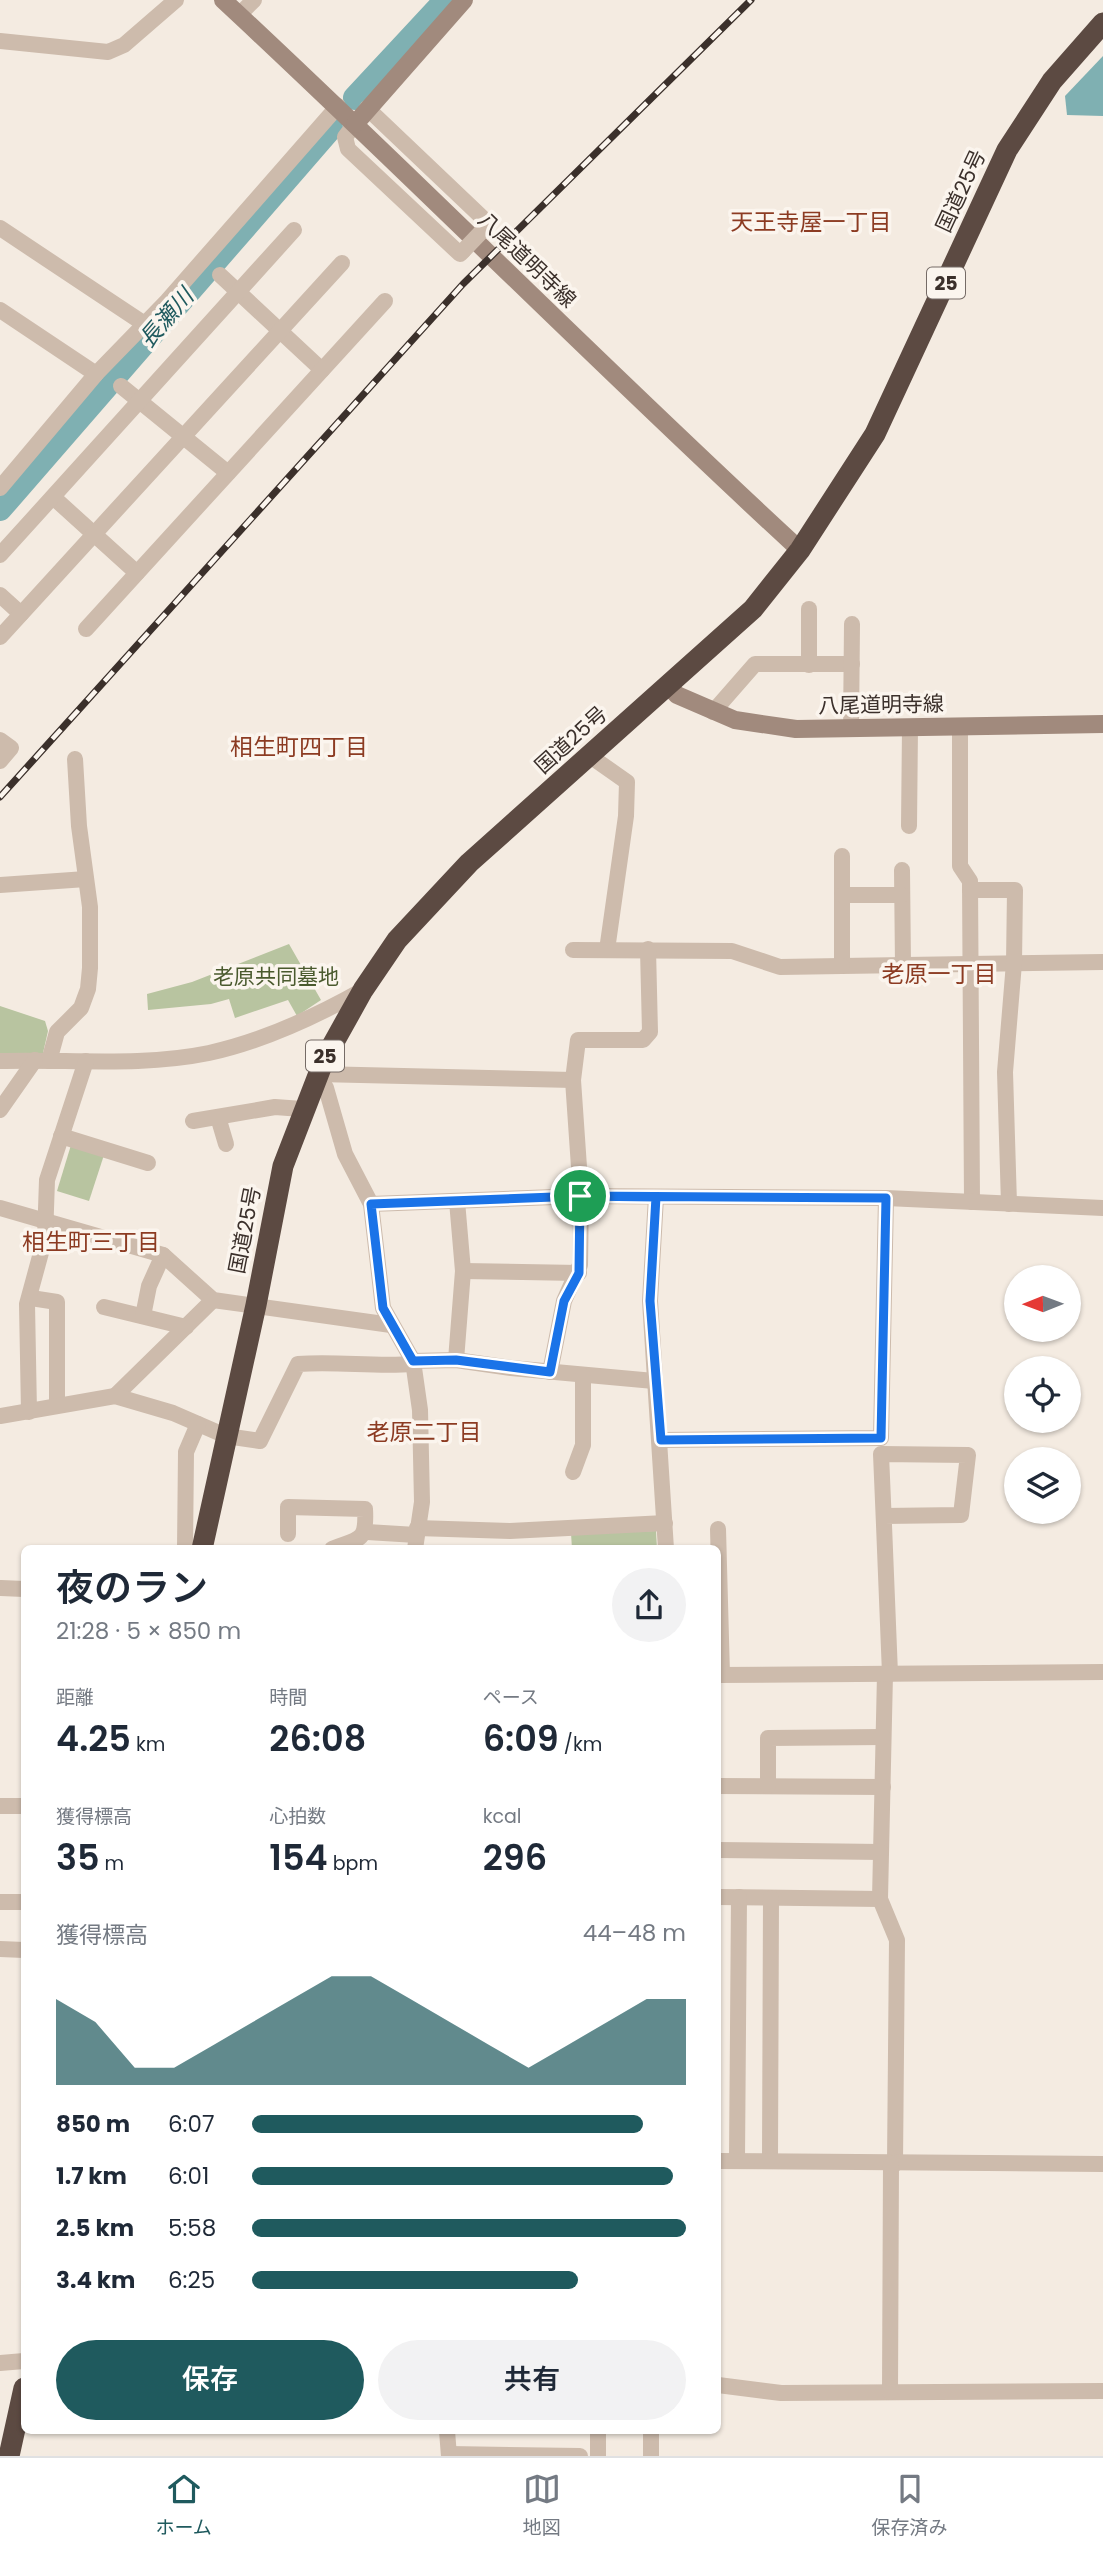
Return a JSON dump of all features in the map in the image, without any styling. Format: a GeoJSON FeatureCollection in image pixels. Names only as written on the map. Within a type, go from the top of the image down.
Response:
{"type":"FeatureCollection","features":[{"type":"Feature","properties":{"kind":"highway","name":"国道25号"},"geometry":{"type":"LineString","coordinates":[[203,1545],[256,1305],[282,1166],[317,1074],[363,989],[397,940],[469,863],[753,608],[800,550],[875,434],[1007,150],[1052,81],[1103,23]]}},
{"type":"Feature","properties":{"kind":"highway"},"geometry":{"type":"LineString","coordinates":[[9,2456],[21,2402]]}},
{"type":"Feature","properties":{"kind":"main road","name":"八尾道明寺線"},"geometry":{"type":"LineString","coordinates":[[223,0],[338,106],[625,387],[800,550]]}},
{"type":"Feature","properties":{"kind":"main road"},"geometry":{"type":"LineString","coordinates":[[355,124],[464,0]]}},
{"type":"Feature","properties":{"kind":"main road","name":"八尾道明寺線"},"geometry":{"type":"LineString","coordinates":[[669,686],[677,695],[713,712],[762,725],[911,728],[1103,724]]}},
{"type":"Feature","properties":{"kind":"street"},"geometry":{"type":"LineString","coordinates":[[0,41],[108,52],[124,45],[176,0]]}},
{"type":"Feature","properties":{"kind":"street"},"geometry":{"type":"LineString","coordinates":[[239,15],[254,0]]}},
{"type":"Feature","properties":{"kind":"street"},"geometry":{"type":"LineString","coordinates":[[0,488],[96,374],[167,301],[338,106]]}},
{"type":"Feature","properties":{"kind":"street"},"geometry":{"type":"LineString","coordinates":[[355,124],[345,137],[348,149],[460,254],[489,224],[367,108]]}},
{"type":"Feature","properties":{"kind":"street"},"geometry":{"type":"LineString","coordinates":[[0,228],[143,323]]}},
{"type":"Feature","properties":{"kind":"street"},"geometry":{"type":"LineString","coordinates":[[0,555],[294,230]]}},
{"type":"Feature","properties":{"kind":"street"},"geometry":{"type":"LineString","coordinates":[[0,637],[342,263]]}},
{"type":"Feature","properties":{"kind":"street"},"geometry":{"type":"LineString","coordinates":[[220,275],[322,370]]}},
{"type":"Feature","properties":{"kind":"street"},"geometry":{"type":"LineString","coordinates":[[86,629],[385,301]]}},
{"type":"Feature","properties":{"kind":"street"},"geometry":{"type":"LineString","coordinates":[[0,310],[96,374]]}},
{"type":"Feature","properties":{"kind":"street"},"geometry":{"type":"LineString","coordinates":[[121,386],[228,473]]}},
{"type":"Feature","properties":{"kind":"street"},"geometry":{"type":"LineString","coordinates":[[53,497],[137,573]]}},
{"type":"Feature","properties":{"kind":"street"},"geometry":{"type":"LineString","coordinates":[[0,595],[21,614]]}},
{"type":"Feature","properties":{"kind":"street"},"geometry":{"type":"LineString","coordinates":[[809,609],[809,665]]}},
{"type":"Feature","properties":{"kind":"street"},"geometry":{"type":"LineString","coordinates":[[851,728],[852,624]]}},
{"type":"Feature","properties":{"kind":"street"},"geometry":{"type":"LineString","coordinates":[[713,712],[755,664],[852,664]]}},
{"type":"Feature","properties":{"kind":"street"},"geometry":{"type":"LineString","coordinates":[[960,727],[960,866],[970,881],[972,1202]]}},
{"type":"Feature","properties":{"kind":"street"},"geometry":{"type":"LineString","coordinates":[[909,826],[911,728]]}},
{"type":"Feature","properties":{"kind":"street"},"geometry":{"type":"LineString","coordinates":[[0,740],[11,748],[0,761]]}},
{"type":"Feature","properties":{"kind":"street"},"geometry":{"type":"LineString","coordinates":[[590,755],[627,782],[626,816],[607,950]]}},
{"type":"Feature","properties":{"kind":"street"},"geometry":{"type":"LineString","coordinates":[[0,1110],[42,1060],[57,1032],[81,1008],[88,989],[90,907],[79,826],[75,759]]}},
{"type":"Feature","properties":{"kind":"street"},"geometry":{"type":"LineString","coordinates":[[842,856],[842,967]]}},
{"type":"Feature","properties":{"kind":"street"},"geometry":{"type":"LineString","coordinates":[[902,870],[904,966]]}},
{"type":"Feature","properties":{"kind":"street"},"geometry":{"type":"LineString","coordinates":[[0,885],[86,879]]}},
{"type":"Feature","properties":{"kind":"street"},"geometry":{"type":"LineString","coordinates":[[970,890],[1015,890],[1014,964],[1005,1072],[1009,1204]]}},
{"type":"Feature","properties":{"kind":"street"},"geometry":{"type":"LineString","coordinates":[[842,895],[902,895]]}},
{"type":"Feature","properties":{"kind":"street"},"geometry":{"type":"LineString","coordinates":[[550,1372],[564,1301],[579,1273],[580,1196],[573,1080],[578,1040],[643,1040],[650,1032],[648,949]]}},
{"type":"Feature","properties":{"kind":"street"},"geometry":{"type":"LineString","coordinates":[[573,950],[732,951],[780,967],[1103,962]]}},
{"type":"Feature","properties":{"kind":"street"},"geometry":{"type":"LineString","coordinates":[[0,1061],[148,1060],[209,1053],[306,1022],[363,989]]}},
{"type":"Feature","properties":{"kind":"street"},"geometry":{"type":"LineString","coordinates":[[29,1412],[27,1304],[31,1298],[45,1238],[43,1223],[47,1180],[86,1061]]}},
{"type":"Feature","properties":{"kind":"street"},"geometry":{"type":"LineString","coordinates":[[317,1074],[573,1080]]}},
{"type":"Feature","properties":{"kind":"street"},"geometry":{"type":"LineString","coordinates":[[317,1074],[326,1088],[345,1154],[371,1204],[383,1308],[413,1363],[420,1410],[422,1489],[416,1537]]}},
{"type":"Feature","properties":{"kind":"street"},"geometry":{"type":"LineString","coordinates":[[193,1121],[275,1107],[302,1109]]}},
{"type":"Feature","properties":{"kind":"street"},"geometry":{"type":"LineString","coordinates":[[218,1117],[226,1144]]}},
{"type":"Feature","properties":{"kind":"street"},"geometry":{"type":"LineString","coordinates":[[61,1136],[148,1163]]}},
{"type":"Feature","properties":{"kind":"street"},"geometry":{"type":"LineString","coordinates":[[371,1204],[580,1196],[886,1198],[1103,1208]]}},
{"type":"Feature","properties":{"kind":"street"},"geometry":{"type":"LineString","coordinates":[[656,1197],[650,1301],[666,1545]]}},
{"type":"Feature","properties":{"kind":"street"},"geometry":{"type":"LineString","coordinates":[[661,1440],[881,1438],[886,1198]]}},
{"type":"Feature","properties":{"kind":"street"},"geometry":{"type":"LineString","coordinates":[[456,1360],[463,1271],[457,1201]]}},
{"type":"Feature","properties":{"kind":"street"},"geometry":{"type":"LineString","coordinates":[[0,1208],[43,1223],[163,1255],[214,1300],[391,1325]]}},
{"type":"Feature","properties":{"kind":"street"},"geometry":{"type":"LineString","coordinates":[[143,1316],[149,1286],[163,1255]]}},
{"type":"Feature","properties":{"kind":"street"},"geometry":{"type":"LineString","coordinates":[[463,1271],[579,1273]]}},
{"type":"Feature","properties":{"kind":"street"},"geometry":{"type":"LineString","coordinates":[[31,1298],[57,1302],[57,1405]]}},
{"type":"Feature","properties":{"kind":"street"},"geometry":{"type":"LineString","coordinates":[[115,1396],[214,1300]]}},
{"type":"Feature","properties":{"kind":"street"},"geometry":{"type":"LineString","coordinates":[[104,1307],[186,1327]]}},
{"type":"Feature","properties":{"kind":"street"},"geometry":{"type":"LineString","coordinates":[[2,1415],[115,1396],[226,1436],[260,1441],[298,1364],[328,1362],[372,1367],[456,1360],[583,1376],[654,1381]]}},
{"type":"Feature","properties":{"kind":"street"},"geometry":{"type":"LineString","coordinates":[[573,1472],[583,1445],[583,1376]]}},
{"type":"Feature","properties":{"kind":"street"},"geometry":{"type":"LineString","coordinates":[[185,1545],[186,1452],[198,1424]]}},
{"type":"Feature","properties":{"kind":"street"},"geometry":{"type":"LineString","coordinates":[[884,1516],[961,1515],[968,1455],[881,1454],[887,1674],[880,1899],[897,1940],[890,2392]]}},
{"type":"Feature","properties":{"kind":"street"},"geometry":{"type":"LineString","coordinates":[[288,1534],[288,1507],[365,1509],[366,1532],[363,1537],[342,1545]]}},
{"type":"Feature","properties":{"kind":"street"},"geometry":{"type":"LineString","coordinates":[[366,1532],[416,1537],[665,1523]]}},
{"type":"Feature","properties":{"kind":"street"},"geometry":{"type":"LineString","coordinates":[[718,1529],[718,1545]]}},
{"type":"Feature","properties":{"kind":"street"},"geometry":{"type":"LineString","coordinates":[[1,1588],[21,1589]]}},
{"type":"Feature","properties":{"kind":"street"},"geometry":{"type":"LineString","coordinates":[[721,1675],[1103,1672]]}},
{"type":"Feature","properties":{"kind":"street"},"geometry":{"type":"LineString","coordinates":[[768,1786],[768,1738],[883,1737]]}},
{"type":"Feature","properties":{"kind":"street"},"geometry":{"type":"LineString","coordinates":[[721,1786],[883,1787]]}},
{"type":"Feature","properties":{"kind":"street"},"geometry":{"type":"LineString","coordinates":[[0,1806],[21,1805]]}},
{"type":"Feature","properties":{"kind":"street"},"geometry":{"type":"LineString","coordinates":[[721,1850],[881,1852]]}},
{"type":"Feature","properties":{"kind":"street"},"geometry":{"type":"LineString","coordinates":[[721,1897],[880,1899]]}},
{"type":"Feature","properties":{"kind":"street"},"geometry":{"type":"LineString","coordinates":[[737,2160],[739,1897]]}},
{"type":"Feature","properties":{"kind":"street"},"geometry":{"type":"LineString","coordinates":[[770,2160],[771,1898]]}},
{"type":"Feature","properties":{"kind":"street"},"geometry":{"type":"LineString","coordinates":[[0,1902],[21,1902]]}},
{"type":"Feature","properties":{"kind":"street"},"geometry":{"type":"LineString","coordinates":[[0,1949],[21,1950]]}},
{"type":"Feature","properties":{"kind":"street"},"geometry":{"type":"LineString","coordinates":[[721,2161],[1103,2164]]}},
{"type":"Feature","properties":{"kind":"street"},"geometry":{"type":"LineString","coordinates":[[0,2363],[21,2361]]}},
{"type":"Feature","properties":{"kind":"street"},"geometry":{"type":"LineString","coordinates":[[721,2385],[781,2393],[1103,2391]]}},
{"type":"Feature","properties":{"kind":"street"},"geometry":{"type":"LineString","coordinates":[[447,2434],[449,2455],[580,2456]]}},
{"type":"Feature","properties":{"kind":"street"},"geometry":{"type":"LineString","coordinates":[[598,2434],[598,2456]]}},
{"type":"Feature","properties":{"kind":"street"},"geometry":{"type":"LineString","coordinates":[[651,2434],[651,2456]]}},
{"type":"Feature","properties":{"kind":"green space","name":"老原共同墓地"},"geometry":{"type":"Polygon","coordinates":[[[289,944],[321,1000],[297,1016],[288,1000],[235,1018],[229,999],[211,1004],[148,1010],[147,994],[192,982],[289,944]]]}},
{"type":"Feature","properties":{"kind":"green space"},"geometry":{"type":"Polygon","coordinates":[[[0,1006],[45,1021],[48,1031],[43,1053],[0,1055],[0,1006]]]}},
{"type":"Feature","properties":{"kind":"green space"},"geometry":{"type":"Polygon","coordinates":[[[71,1145],[104,1155],[89,1201],[57,1191],[71,1145]]]}},
{"type":"Feature","properties":{"kind":"green space"},"geometry":{"type":"Polygon","coordinates":[[[656,1531],[657,1545],[572,1545],[571,1533],[656,1531]]]}},
{"type":"Feature","properties":{"kind":"water"},"geometry":{"type":"Polygon","coordinates":[[[1103,56],[1103,116],[1067,115],[1065,96],[1103,56]]]}},
{"type":"Feature","properties":{"kind":"waterway","name":"長瀬川"},"geometry":{"type":"LineString","coordinates":[[355,98],[446,0]]}},
{"type":"Feature","properties":{"kind":"waterway","name":"長瀬川"},"geometry":{"type":"LineString","coordinates":[[0,509],[331,128]]}},
{"type":"Feature","properties":{"kind":"railway"},"geometry":{"type":"LineString","coordinates":[[0,797],[463,284],[751,0]]}},
{"type":"Feature","properties":{"kind":"district","name":"天王寺屋一丁目"},"geometry":{"type":"Point","coordinates":[811,222]}},
{"type":"Feature","properties":{"kind":"district","name":"相生町四丁目"},"geometry":{"type":"Point","coordinates":[299,747]}},
{"type":"Feature","properties":{"kind":"district","name":"老原一丁目"},"geometry":{"type":"Point","coordinates":[939,974]}},
{"type":"Feature","properties":{"kind":"district","name":"相生町三丁目"},"geometry":{"type":"Point","coordinates":[91,1242]}},
{"type":"Feature","properties":{"kind":"district","name":"老原二丁目"},"geometry":{"type":"Point","coordinates":[424,1432]}},
{"type":"Feature","properties":{"kind":"route"},"geometry":{"type":"LineString","coordinates":[[580,1196],[579,1273],[564,1301],[550,1372],[456,1360],[413,1361],[383,1308],[371,1204],[580,1196],[886,1198],[881,1438],[661,1440],[654,1381],[650,1301],[656,1197],[580,1196]]}}]}
